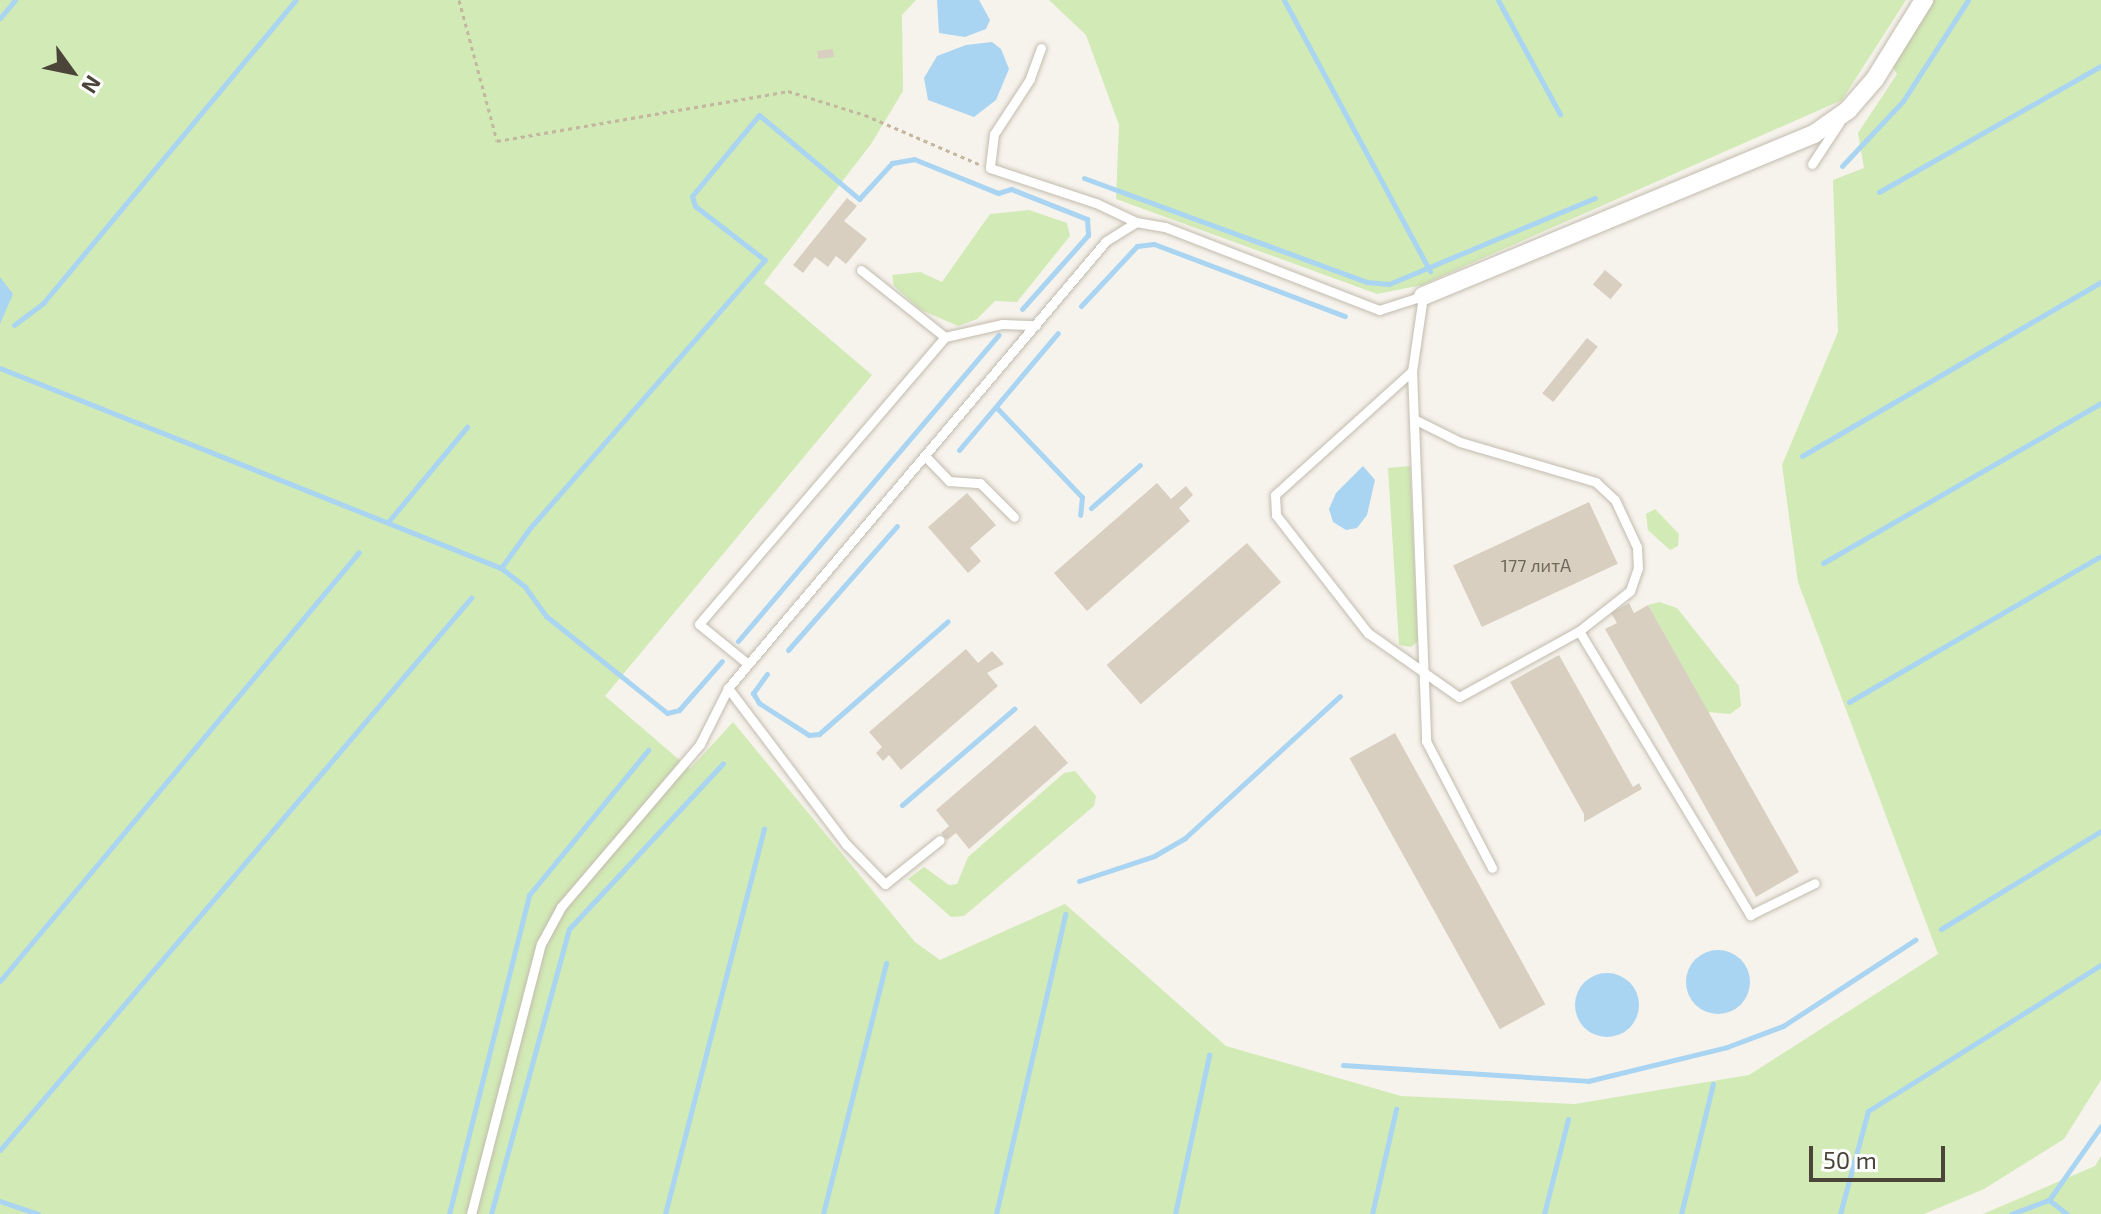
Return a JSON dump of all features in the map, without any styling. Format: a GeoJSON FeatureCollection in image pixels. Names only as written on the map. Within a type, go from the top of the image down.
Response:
{"type":"FeatureCollection","features":[{"type":"Feature","properties":{"kind":"street"},"geometry":{"type":"LineString","coordinates":[[1423,296],[1814,134],[1848,110],[1875,79],[1924,0]]}},
{"type":"Feature","properties":{"kind":"lane"},"geometry":{"type":"LineString","coordinates":[[1041,48],[1030,79],[994,134],[990,168],[1096,203],[1136,222],[1165,227],[1379,310],[1423,296],[1412,371],[1426,741],[1492,868]]}},
{"type":"Feature","properties":{"kind":"lane"},"geometry":{"type":"LineString","coordinates":[[1812,164],[1848,110]]}},
{"type":"Feature","properties":{"kind":"lane"},"geometry":{"type":"LineString","coordinates":[[471,1214],[541,944],[561,907],[700,744],[728,688],[748,664],[1106,241],[1136,222]]}},
{"type":"Feature","properties":{"kind":"lane"},"geometry":{"type":"LineString","coordinates":[[861,270],[945,337]]}},
{"type":"Feature","properties":{"kind":"lane"},"geometry":{"type":"LineString","coordinates":[[748,664],[699,624],[945,337],[1002,324],[1036,325]]}},
{"type":"Feature","properties":{"kind":"lane"},"geometry":{"type":"LineString","coordinates":[[1412,371],[1275,495],[1276,515],[1368,633],[1459,697],[1579,631],[1630,591],[1638,568],[1637,547],[1615,500],[1596,482],[1460,442],[1414,419]]}},
{"type":"Feature","properties":{"kind":"lane"},"geometry":{"type":"LineString","coordinates":[[925,456],[949,481],[980,483],[1014,517]]}},
{"type":"Feature","properties":{"kind":"lane"},"geometry":{"type":"LineString","coordinates":[[1579,631],[1750,915],[1815,883]]}},
{"type":"Feature","properties":{"kind":"lane"},"geometry":{"type":"LineString","coordinates":[[728,688],[846,844],[885,884],[940,840]]}},
{"type":"Feature","properties":{"kind":"path"},"geometry":{"type":"LineString","coordinates":[[459,0],[497,141],[788,91],[865,115],[990,168]]}},
{"type":"Feature","properties":{"kind":"green space"},"geometry":{"type":"Polygon","coordinates":[[[0,0],[916,0],[902,15],[903,91],[871,144],[764,283],[872,375],[605,696],[690,769],[733,722],[915,942],[940,960],[1065,904],[1226,1046],[1401,1096],[1575,1104],[1749,1075],[1938,954],[1798,582],[1782,465],[1838,332],[1833,180],[1864,168],[1858,133],[1897,74],[1892,66],[1934,0],[2101,0],[2101,1080],[2064,1139],[1984,1189],[1924,1214],[0,1214],[0,0]]]}},
{"type":"Feature","properties":{"kind":"green space"},"geometry":{"type":"Polygon","coordinates":[[[1049,0],[1906,0],[1842,100],[1422,285],[1377,294],[1116,199],[1119,125],[1086,35],[1049,0]]]}},
{"type":"Feature","properties":{"kind":"green space"},"geometry":{"type":"Polygon","coordinates":[[[1029,210],[1067,223],[1070,236],[1017,302],[995,301],[977,319],[958,326],[921,310],[894,286],[892,275],[920,272],[942,282],[990,214],[1029,210]]]}},
{"type":"Feature","properties":{"kind":"green space"},"geometry":{"type":"Polygon","coordinates":[[[1410,466],[1418,641],[1411,647],[1399,645],[1388,468],[1410,466]]]}},
{"type":"Feature","properties":{"kind":"green space"},"geometry":{"type":"Polygon","coordinates":[[[1655,509],[1679,534],[1678,546],[1670,550],[1648,530],[1646,514],[1655,509]]]}},
{"type":"Feature","properties":{"kind":"green space"},"geometry":{"type":"Polygon","coordinates":[[[1659,602],[1677,608],[1739,686],[1741,706],[1730,714],[1708,712],[1648,605],[1659,602]]]}},
{"type":"Feature","properties":{"kind":"green space"},"geometry":{"type":"Polygon","coordinates":[[[1075,771],[1096,796],[1094,806],[964,916],[951,917],[908,879],[924,867],[949,885],[957,884],[968,857],[1064,773],[1075,771]]]}},
{"type":"Feature","properties":{"kind":"green space"},"geometry":{"type":"Polygon","coordinates":[[[2101,1156],[2101,1214],[1983,1214],[2095,1166],[2101,1156]]]}},
{"type":"Feature","properties":{"kind":"water"},"geometry":{"type":"Polygon","coordinates":[[[937,0],[979,0],[990,20],[986,29],[965,37],[939,33],[937,0]]]}},
{"type":"Feature","properties":{"kind":"water"},"geometry":{"type":"Polygon","coordinates":[[[992,42],[1001,49],[1009,69],[996,100],[974,117],[928,100],[924,78],[937,56],[966,45],[992,42]]]}},
{"type":"Feature","properties":{"kind":"water"},"geometry":{"type":"Polygon","coordinates":[[[0,277],[13,294],[0,324],[0,277]]]}},
{"type":"Feature","properties":{"kind":"water"},"geometry":{"type":"Polygon","coordinates":[[[1363,466],[1375,480],[1367,515],[1357,528],[1346,530],[1333,522],[1329,509],[1336,493],[1363,466]]]}},
{"type":"Feature","properties":{"kind":"water"},"geometry":{"type":"Polygon","coordinates":[[[1718,950],[1730,952],[1741,959],[1748,970],[1748,994],[1741,1005],[1730,1012],[1718,1014],[1706,1012],[1695,1005],[1688,994],[1686,982],[1688,970],[1695,959],[1706,952],[1718,950]]]}},
{"type":"Feature","properties":{"kind":"water"},"geometry":{"type":"Polygon","coordinates":[[[1607,973],[1619,975],[1630,982],[1637,993],[1637,1017],[1630,1028],[1619,1035],[1607,1037],[1595,1035],[1584,1028],[1577,1017],[1575,1005],[1577,993],[1584,982],[1595,975],[1607,973]]]}},
{"type":"Feature","properties":{"kind":"building"},"geometry":{"type":"Polygon","coordinates":[[[833,49],[834,57],[818,59],[817,51],[833,49]]]}},
{"type":"Feature","properties":{"kind":"building"},"geometry":{"type":"Polygon","coordinates":[[[847,198],[857,206],[844,221],[867,239],[846,264],[836,256],[828,267],[815,257],[803,273],[793,265],[847,198]]]}},
{"type":"Feature","properties":{"kind":"building"},"geometry":{"type":"Polygon","coordinates":[[[1605,270],[1623,285],[1610,299],[1593,285],[1605,270]]]}},
{"type":"Feature","properties":{"kind":"building"},"geometry":{"type":"Polygon","coordinates":[[[1587,338],[1598,347],[1553,402],[1542,393],[1587,338]]]}},
{"type":"Feature","properties":{"kind":"building"},"geometry":{"type":"Polygon","coordinates":[[[1157,483],[1171,499],[1186,486],[1193,495],[1179,508],[1190,521],[1087,611],[1054,573],[1157,483]]]}},
{"type":"Feature","properties":{"kind":"building"},"geometry":{"type":"Polygon","coordinates":[[[967,493],[996,525],[970,548],[981,561],[968,573],[928,527],[967,493]]]}},
{"type":"Feature","properties":{"kind":"building"},"geometry":{"type":"Polygon","coordinates":[[[1589,502],[1618,564],[1482,627],[1453,565],[1589,502]]]}},
{"type":"Feature","properties":{"kind":"building"},"geometry":{"type":"Polygon","coordinates":[[[1247,543],[1281,582],[1141,704],[1107,665],[1247,543]]]}},
{"type":"Feature","properties":{"kind":"building"},"geometry":{"type":"Polygon","coordinates":[[[1629,603],[1634,613],[1648,605],[1799,872],[1756,897],[1605,629],[1617,623],[1611,613],[1629,603]]]}},
{"type":"Feature","properties":{"kind":"building"},"geometry":{"type":"Polygon","coordinates":[[[966,649],[978,663],[992,651],[1004,664],[987,673],[998,686],[901,770],[889,755],[883,761],[876,753],[882,747],[869,732],[966,649]]]}},
{"type":"Feature","properties":{"kind":"building"},"geometry":{"type":"Polygon","coordinates":[[[1559,655],[1633,787],[1639,783],[1642,789],[1584,822],[1584,814],[1510,682],[1559,655]]]}},
{"type":"Feature","properties":{"kind":"building"},"geometry":{"type":"Polygon","coordinates":[[[1035,725],[1068,763],[969,849],[956,833],[947,840],[941,833],[949,826],[936,810],[1035,725]]]}},
{"type":"Feature","properties":{"kind":"building"},"geometry":{"type":"Polygon","coordinates":[[[1395,733],[1545,1004],[1500,1029],[1350,758],[1395,733]]]}},
{"type":"Feature","properties":{"kind":"waterway"},"geometry":{"type":"LineString","coordinates":[[0,18],[15,0]]}},
{"type":"Feature","properties":{"kind":"waterway"},"geometry":{"type":"LineString","coordinates":[[14,325],[44,302],[296,0]]}},
{"type":"Feature","properties":{"kind":"waterway"},"geometry":{"type":"LineString","coordinates":[[1284,0],[1430,271]]}},
{"type":"Feature","properties":{"kind":"waterway"},"geometry":{"type":"LineString","coordinates":[[1498,0],[1560,114]]}},
{"type":"Feature","properties":{"kind":"waterway"},"geometry":{"type":"LineString","coordinates":[[1842,166],[1903,101],[1968,0]]}},
{"type":"Feature","properties":{"kind":"waterway"},"geometry":{"type":"LineString","coordinates":[[1879,192],[2101,66]]}},
{"type":"Feature","properties":{"kind":"waterway"},"geometry":{"type":"LineString","coordinates":[[501,568],[530,528],[765,260],[695,206],[692,196],[759,115],[859,199],[892,163],[914,159],[998,193],[1011,189],[1087,219],[1088,235],[1022,309]]}},
{"type":"Feature","properties":{"kind":"waterway"},"geometry":{"type":"LineString","coordinates":[[1084,178],[1366,282],[1389,284],[1595,198]]}},
{"type":"Feature","properties":{"kind":"waterway"},"geometry":{"type":"LineString","coordinates":[[1081,306],[1137,246],[1154,244],[1345,316]]}},
{"type":"Feature","properties":{"kind":"waterway"},"geometry":{"type":"LineString","coordinates":[[1802,456],[2101,282]]}},
{"type":"Feature","properties":{"kind":"waterway"},"geometry":{"type":"LineString","coordinates":[[959,450],[1058,333]]}},
{"type":"Feature","properties":{"kind":"waterway"},"geometry":{"type":"LineString","coordinates":[[738,641],[998,335]]}},
{"type":"Feature","properties":{"kind":"waterway"},"geometry":{"type":"LineString","coordinates":[[0,368],[501,568],[525,587],[546,616],[667,713],[679,710],[722,661]]}},
{"type":"Feature","properties":{"kind":"waterway"},"geometry":{"type":"LineString","coordinates":[[1823,563],[2101,403]]}},
{"type":"Feature","properties":{"kind":"waterway"},"geometry":{"type":"LineString","coordinates":[[996,407],[1082,497],[1080,515]]}},
{"type":"Feature","properties":{"kind":"waterway"},"geometry":{"type":"LineString","coordinates":[[388,522],[467,427]]}},
{"type":"Feature","properties":{"kind":"waterway"},"geometry":{"type":"LineString","coordinates":[[1091,508],[1140,465]]}},
{"type":"Feature","properties":{"kind":"waterway"},"geometry":{"type":"LineString","coordinates":[[788,650],[897,526]]}},
{"type":"Feature","properties":{"kind":"waterway"},"geometry":{"type":"LineString","coordinates":[[0,981],[359,552]]}},
{"type":"Feature","properties":{"kind":"waterway"},"geometry":{"type":"LineString","coordinates":[[1849,702],[2101,556]]}},
{"type":"Feature","properties":{"kind":"waterway"},"geometry":{"type":"LineString","coordinates":[[0,1150],[471,598]]}},
{"type":"Feature","properties":{"kind":"waterway"},"geometry":{"type":"LineString","coordinates":[[767,674],[753,693],[759,703],[809,735],[819,734],[948,621]]}},
{"type":"Feature","properties":{"kind":"waterway"},"geometry":{"type":"LineString","coordinates":[[1079,881],[1154,856],[1185,838],[1340,696]]}},
{"type":"Feature","properties":{"kind":"waterway"},"geometry":{"type":"LineString","coordinates":[[902,805],[1014,709]]}},
{"type":"Feature","properties":{"kind":"waterway"},"geometry":{"type":"LineString","coordinates":[[449,1214],[529,895],[648,750]]}},
{"type":"Feature","properties":{"kind":"waterway"},"geometry":{"type":"LineString","coordinates":[[491,1214],[569,929],[723,763]]}},
{"type":"Feature","properties":{"kind":"waterway"},"geometry":{"type":"LineString","coordinates":[[665,1214],[764,828]]}},
{"type":"Feature","properties":{"kind":"waterway"},"geometry":{"type":"LineString","coordinates":[[1941,929],[2101,831]]}},
{"type":"Feature","properties":{"kind":"waterway"},"geometry":{"type":"LineString","coordinates":[[996,1214],[1065,914]]}},
{"type":"Feature","properties":{"kind":"waterway"},"geometry":{"type":"LineString","coordinates":[[1343,1065],[1588,1081],[1727,1047],[1783,1026],[1915,940]]}},
{"type":"Feature","properties":{"kind":"waterway"},"geometry":{"type":"LineString","coordinates":[[823,1214],[886,963]]}},
{"type":"Feature","properties":{"kind":"waterway"},"geometry":{"type":"LineString","coordinates":[[1840,1214],[1868,1111],[2101,965]]}},
{"type":"Feature","properties":{"kind":"waterway"},"geometry":{"type":"LineString","coordinates":[[1175,1214],[1209,1055]]}},
{"type":"Feature","properties":{"kind":"waterway"},"geometry":{"type":"LineString","coordinates":[[1681,1214],[1713,1084]]}},
{"type":"Feature","properties":{"kind":"waterway"},"geometry":{"type":"LineString","coordinates":[[1372,1214],[1396,1109]]}},
{"type":"Feature","properties":{"kind":"waterway"},"geometry":{"type":"LineString","coordinates":[[1544,1214],[1568,1119]]}},
{"type":"Feature","properties":{"kind":"waterway"},"geometry":{"type":"LineString","coordinates":[[2011,1214],[2049,1200],[2101,1126]]}},
{"type":"Feature","properties":{"kind":"waterway"},"geometry":{"type":"LineString","coordinates":[[2049,1200],[2067,1214]]}},
{"type":"Feature","properties":{"kind":"waterway"},"geometry":{"type":"LineString","coordinates":[[0,1201],[38,1214]]}}]}
